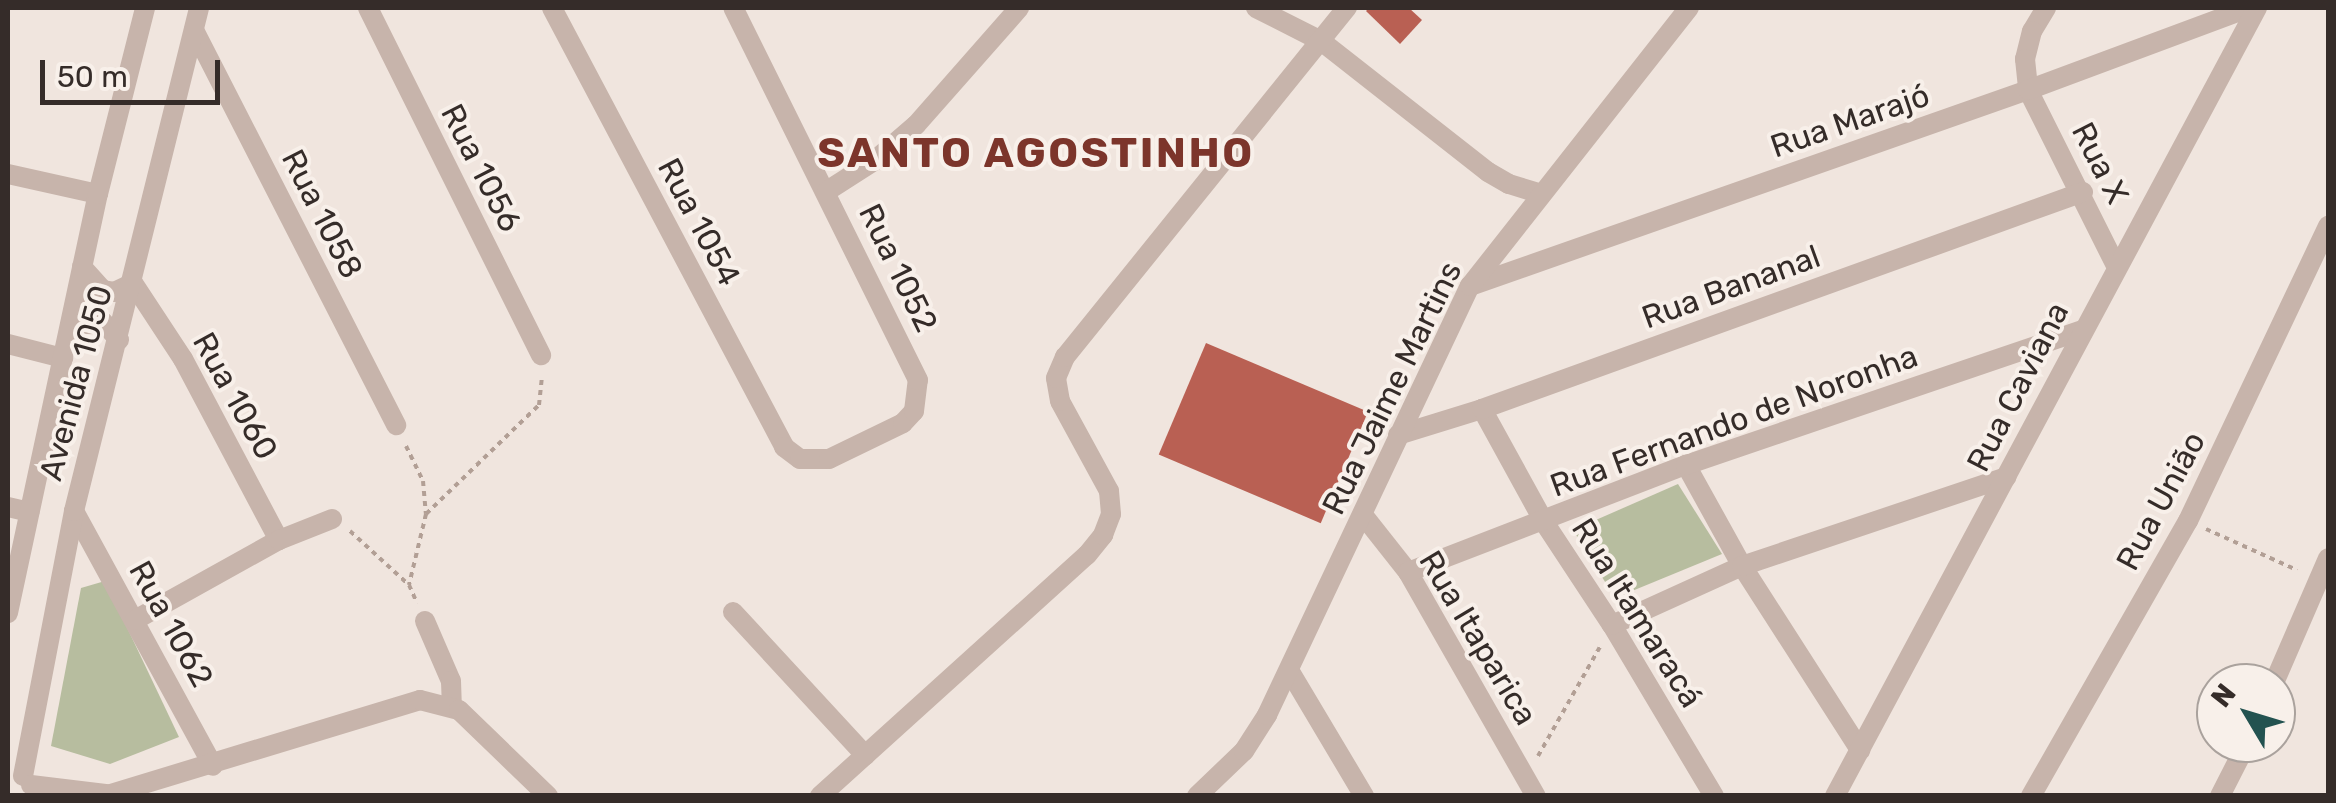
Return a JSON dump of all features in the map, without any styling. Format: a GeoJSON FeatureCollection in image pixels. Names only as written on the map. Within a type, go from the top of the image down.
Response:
{"type":"FeatureCollection","features":[{"type":"Feature","properties":{"kind":"street","name":"Avenida 1050"},"geometry":{"type":"LineString","coordinates":[[8,613],[98,194],[145,8]]}},
{"type":"Feature","properties":{"kind":"street","name":"Avenida 1050"},"geometry":{"type":"LineString","coordinates":[[24,782],[74,510],[199,8]]}},
{"type":"Feature","properties":{"kind":"street","name":"Rua 1056"},"geometry":{"type":"LineString","coordinates":[[368,8],[542,354]]}},
{"type":"Feature","properties":{"kind":"street","name":"Rua 1054"},"geometry":{"type":"LineString","coordinates":[[552,8],[784,447],[800,459],[829,460],[904,423],[919,396]]}},
{"type":"Feature","properties":{"kind":"street","name":"Rua 1052"},"geometry":{"type":"LineString","coordinates":[[733,8],[918,380],[919,396]]}},
{"type":"Feature","properties":{"kind":"street"},"geometry":{"type":"LineString","coordinates":[[827,191],[874,161],[916,125],[1020,8]]}},
{"type":"Feature","properties":{"kind":"street"},"geometry":{"type":"LineString","coordinates":[[1256,8],[1322,40],[1460,152],[1509,184],[1539,193]]}},
{"type":"Feature","properties":{"kind":"street"},"geometry":{"type":"LineString","coordinates":[[820,796],[1087,556],[1111,514],[1110,491],[1060,401],[1056,378],[1066,356],[1347,8]]}},
{"type":"Feature","properties":{"kind":"street","name":"Rua Jaime Martins"},"geometry":{"type":"LineString","coordinates":[[1197,796],[1244,751],[1289,670],[1470,286],[1539,193],[1689,8]]}},
{"type":"Feature","properties":{"kind":"street"},"geometry":{"type":"LineString","coordinates":[[2028,90],[2024,59],[2032,31],[2046,8]]}},
{"type":"Feature","properties":{"kind":"street","name":"Rua Marajó"},"geometry":{"type":"LineString","coordinates":[[1470,286],[2253,8]]}},
{"type":"Feature","properties":{"kind":"street","name":"Rua Caviana"},"geometry":{"type":"LineString","coordinates":[[1835,796],[2253,8]]}},
{"type":"Feature","properties":{"kind":"street","name":"Rua 1058"},"geometry":{"type":"LineString","coordinates":[[194,30],[396,426]]}},
{"type":"Feature","properties":{"kind":"street","name":"Rua X"},"geometry":{"type":"LineString","coordinates":[[2028,90],[2083,192],[2116,264]]}},
{"type":"Feature","properties":{"kind":"street"},"geometry":{"type":"LineString","coordinates":[[8,174],[98,194]]}},
{"type":"Feature","properties":{"kind":"street","name":"Rua Bananal"},"geometry":{"type":"LineString","coordinates":[[1398,434],[1482,408],[2083,192]]}},
{"type":"Feature","properties":{"kind":"street","name":"Rua União"},"geometry":{"type":"LineString","coordinates":[[2031,796],[2188,520],[2328,226]]}},
{"type":"Feature","properties":{"kind":"street"},"geometry":{"type":"LineString","coordinates":[[82,267],[103,290],[114,292],[133,284]]}},
{"type":"Feature","properties":{"kind":"street","name":"Rua 1060"},"geometry":{"type":"LineString","coordinates":[[133,284],[183,359],[279,540]]}},
{"type":"Feature","properties":{"kind":"street"},"geometry":{"type":"LineString","coordinates":[[70,326],[103,322],[119,340]]}},
{"type":"Feature","properties":{"kind":"street","name":"Rua Fernando de Noronha"},"geometry":{"type":"LineString","coordinates":[[1408,572],[1686,465],[2082,330]]}},
{"type":"Feature","properties":{"kind":"street"},"geometry":{"type":"LineString","coordinates":[[8,344],[63,358]]}},
{"type":"Feature","properties":{"kind":"street","name":"Rua Itamaracá"},"geometry":{"type":"LineString","coordinates":[[1482,408],[1544,522],[1612,625],[1714,796]]}},
{"type":"Feature","properties":{"kind":"street"},"geometry":{"type":"LineString","coordinates":[[1686,465],[1742,566],[1860,750]]}},
{"type":"Feature","properties":{"kind":"street"},"geometry":{"type":"LineString","coordinates":[[1612,625],[1742,566],[2006,477]]}},
{"type":"Feature","properties":{"kind":"street"},"geometry":{"type":"LineString","coordinates":[[8,507],[29,512]]}},
{"type":"Feature","properties":{"kind":"street","name":"Rua 1062"},"geometry":{"type":"LineString","coordinates":[[74,510],[213,766]]}},
{"type":"Feature","properties":{"kind":"street","name":"Rua Itaparica"},"geometry":{"type":"LineString","coordinates":[[1363,515],[1408,572],[1531,787]]}},
{"type":"Feature","properties":{"kind":"street"},"geometry":{"type":"LineString","coordinates":[[135,620],[279,540],[332,518]]}},
{"type":"Feature","properties":{"kind":"street"},"geometry":{"type":"LineString","coordinates":[[2283,663],[2328,558]]}},
{"type":"Feature","properties":{"kind":"street"},"geometry":{"type":"LineString","coordinates":[[733,612],[865,755]]}},
{"type":"Feature","properties":{"kind":"street"},"geometry":{"type":"LineString","coordinates":[[425,622],[451,681],[452,707]]}},
{"type":"Feature","properties":{"kind":"street"},"geometry":{"type":"LineString","coordinates":[[1289,670],[1364,796]]}},
{"type":"Feature","properties":{"kind":"street"},"geometry":{"type":"LineString","coordinates":[[24,782],[106,795],[213,766],[420,700],[452,707],[496,742],[548,796]]}},
{"type":"Feature","properties":{"kind":"street"},"geometry":{"type":"LineString","coordinates":[[2220,796],[2237,763]]}},
{"type":"Feature","properties":{"kind":"path"},"geometry":{"type":"LineString","coordinates":[[426,514],[539,405],[542,354]]}},
{"type":"Feature","properties":{"kind":"path"},"geometry":{"type":"LineString","coordinates":[[396,426],[424,481],[426,514],[409,585]]}},
{"type":"Feature","properties":{"kind":"path"},"geometry":{"type":"LineString","coordinates":[[332,518],[360,538],[409,585],[425,622]]}},
{"type":"Feature","properties":{"kind":"path"},"geometry":{"type":"LineString","coordinates":[[2188,520],[2318,580]]}},
{"type":"Feature","properties":{"kind":"path"},"geometry":{"type":"LineString","coordinates":[[1531,787],[1612,625]]}},
{"type":"Feature","properties":{"kind":"green space"},"geometry":{"type":"Polygon","coordinates":[[[1678,484],[1722,554],[1615,598],[1573,530],[1678,484]]]}},
{"type":"Feature","properties":{"kind":"green space"},"geometry":{"type":"Polygon","coordinates":[[[105,581],[179,737],[110,764],[51,746],[81,588],[105,581]]]}},
{"type":"Feature","properties":{"kind":"building"},"geometry":{"type":"Polygon","coordinates":[[[1409,8],[1422,20],[1400,44],[1366,11],[1409,8]]]}},
{"type":"Feature","properties":{"kind":"building"},"geometry":{"type":"Polygon","coordinates":[[[1206,343],[1368,412],[1321,523],[1159,454],[1206,343]]]}},
{"type":"Feature","properties":{"kind":"district","name":"SANTO AGOSTINHO"},"geometry":{"type":"Point","coordinates":[1036,153]}}]}
